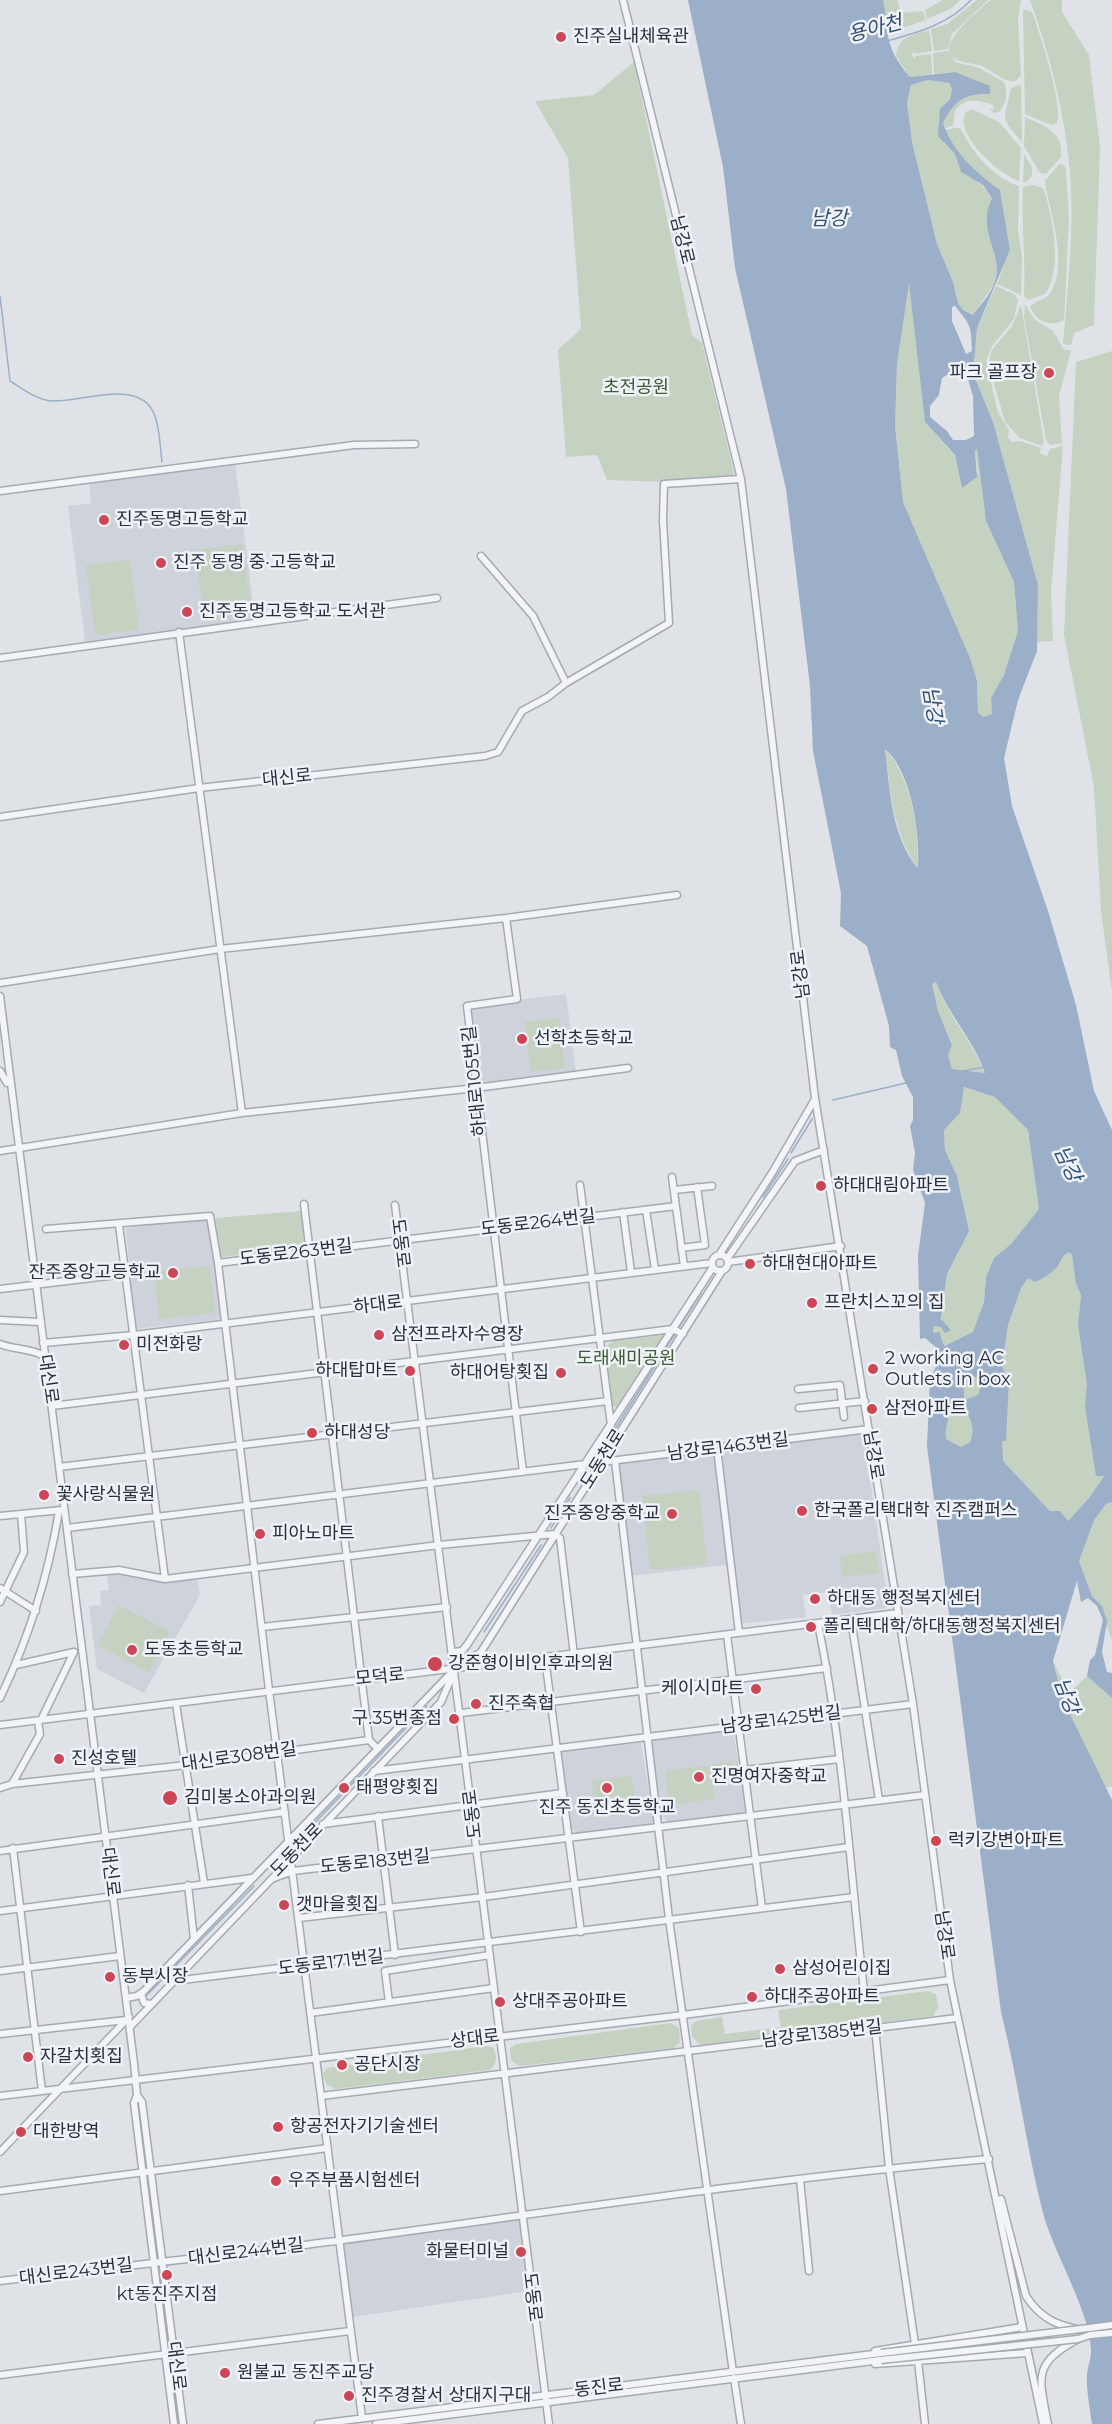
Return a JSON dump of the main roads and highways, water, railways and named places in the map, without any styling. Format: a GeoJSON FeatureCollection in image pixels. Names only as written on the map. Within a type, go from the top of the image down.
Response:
{"type":"FeatureCollection","features":[{"type":"Feature","properties":{"kind":"water","name":"남강"},"geometry":{"type":"Polygon","coordinates":[[[688,0],[883,0],[891,48],[910,77],[955,72],[990,86],[990,94],[974,95],[961,100],[951,109],[943,123],[953,143],[966,161],[1000,190],[1010,250],[977,328],[973,373],[993,422],[1038,585],[1037,651],[1018,700],[1004,758],[1012,806],[1048,911],[1076,1005],[1094,1091],[1112,1130],[1112,1502],[1106,1504],[1094,1520],[1079,1561],[1092,1596],[1102,1606],[1107,1621],[1102,1652],[1107,1672],[1112,1673],[1112,1698],[1087,1676],[1090,1660],[1095,1655],[1103,1620],[1097,1606],[1088,1598],[1081,1602],[1077,1581],[1053,1661],[1063,1700],[1112,1800],[1112,2424],[1092,2424],[1087,2380],[1091,2354],[1089,2336],[1079,2301],[1043,2213],[1001,2012],[927,1446],[930,1378],[940,1359],[939,1350],[925,1338],[920,1339],[918,1256],[925,1203],[913,1170],[915,1153],[910,1126],[913,1120],[913,1097],[902,1076],[896,1050],[890,1047],[889,1026],[867,946],[840,926],[841,893],[813,751],[810,686],[786,489],[735,268],[723,167],[688,0]],[[928,80],[911,85],[907,103],[912,142],[937,244],[953,282],[958,303],[963,310],[973,315],[990,292],[997,273],[987,222],[992,198],[983,185],[961,172],[955,154],[938,136],[940,109],[950,99],[952,89],[949,83],[928,80]],[[909,283],[897,364],[895,426],[903,502],[970,658],[977,681],[978,712],[983,717],[992,714],[991,698],[1004,675],[1018,631],[1014,582],[986,521],[977,449],[975,451],[977,477],[962,488],[955,455],[925,422],[909,283]],[[955,306],[952,307],[952,321],[966,354],[972,351],[969,326],[955,306]],[[958,368],[942,378],[939,395],[930,406],[930,417],[947,431],[953,440],[966,440],[974,436],[973,396],[965,369],[958,368]],[[885,749],[891,796],[902,842],[918,869],[916,822],[908,788],[894,759],[885,749]],[[936,982],[932,984],[938,1011],[952,1045],[948,1055],[952,1069],[985,1073],[936,982]],[[964,1087],[960,1113],[944,1130],[945,1150],[957,1176],[969,1231],[947,1274],[941,1319],[951,1330],[945,1333],[941,1327],[934,1326],[933,1333],[940,1332],[945,1346],[973,1332],[984,1302],[986,1277],[994,1258],[1011,1244],[1039,1209],[1028,1130],[995,1097],[964,1087]],[[1069,1252],[1063,1256],[1058,1265],[1040,1280],[1035,1282],[1028,1278],[1021,1288],[1008,1325],[1002,1366],[1009,1382],[1006,1441],[1002,1441],[1003,1461],[1050,1511],[1060,1511],[1068,1521],[1089,1498],[1104,1476],[1096,1476],[1085,1407],[1087,1384],[1078,1325],[1081,1295],[1076,1284],[1072,1255],[1069,1252]],[[968,1374],[964,1376],[964,1400],[978,1395],[982,1380],[968,1374]],[[956,1406],[949,1417],[946,1439],[961,1447],[970,1442],[972,1426],[969,1416],[956,1406]]]}},
{"type":"Feature","properties":{"kind":"waterway","name":"용아천"},"geometry":{"type":"LineString","coordinates":[[887,41],[943,21],[971,0]]}},
{"type":"Feature","properties":{"kind":"waterway"},"geometry":{"type":"LineString","coordinates":[[0,296],[10,381],[25,391],[52,401],[109,394],[137,397],[148,404],[155,416],[162,462]]}},
{"type":"Feature","properties":{"kind":"waterway"},"geometry":{"type":"LineString","coordinates":[[963,1071],[985,1067]]}},
{"type":"Feature","properties":{"kind":"waterway"},"geometry":{"type":"LineString","coordinates":[[833,1100],[906,1083]]}},
{"type":"Feature","properties":{"kind":"waterway"},"geometry":{"type":"LineString","coordinates":[[791,1153],[812,1119]]}},
{"type":"Feature","properties":{"kind":"waterway"},"geometry":{"type":"LineString","coordinates":[[763,1197],[788,1159]]}},
{"type":"Feature","properties":{"kind":"waterway"},"geometry":{"type":"LineString","coordinates":[[679,1327],[701,1293]]}},
{"type":"Feature","properties":{"kind":"waterway"},"geometry":{"type":"LineString","coordinates":[[661,1355],[675,1334]]}},
{"type":"Feature","properties":{"kind":"waterway"},"geometry":{"type":"LineString","coordinates":[[615,1429],[658,1361]]}},
{"type":"Feature","properties":{"kind":"waterway"},"geometry":{"type":"LineString","coordinates":[[551,1528],[570,1498]]}},
{"type":"Feature","properties":{"kind":"waterway"},"geometry":{"type":"LineString","coordinates":[[484,1632],[541,1545]]}},
{"type":"Feature","properties":{"kind":"waterway"},"geometry":{"type":"LineString","coordinates":[[303,1835],[427,1706]]}},
{"type":"Feature","properties":{"kind":"waterway"},"geometry":{"type":"LineString","coordinates":[[145,1997],[254,1886]]}},
{"type":"Feature","properties":{"kind":"place","name":"진주실내체육관"},"geometry":{"type":"Point","coordinates":[561,37]}},
{"type":"Feature","properties":{"kind":"place","name":"파크 골프장"},"geometry":{"type":"Point","coordinates":[1049,373]}},
{"type":"Feature","properties":{"kind":"place","name":"진주동명고등학교"},"geometry":{"type":"Point","coordinates":[104,520]}},
{"type":"Feature","properties":{"kind":"place","name":"진주 동명 중·고등학교"},"geometry":{"type":"Point","coordinates":[161,563]}},
{"type":"Feature","properties":{"kind":"place","name":"진주동명고등학교 도서관"},"geometry":{"type":"Point","coordinates":[187,612]}},
{"type":"Feature","properties":{"kind":"place","name":"선학초등학교"},"geometry":{"type":"Point","coordinates":[522,1039]}},
{"type":"Feature","properties":{"kind":"place","name":"하대대림아파트"},"geometry":{"type":"Point","coordinates":[821,1186]}},
{"type":"Feature","properties":{"kind":"place","name":"하대현대아파트"},"geometry":{"type":"Point","coordinates":[750,1264]}},
{"type":"Feature","properties":{"kind":"place","name":"잔주중앙고등학교"},"geometry":{"type":"Point","coordinates":[173,1273]}},
{"type":"Feature","properties":{"kind":"place","name":"프란치스꼬의 집"},"geometry":{"type":"Point","coordinates":[812,1303]}},
{"type":"Feature","properties":{"kind":"place","name":"삼전프라자수영장"},"geometry":{"type":"Point","coordinates":[379,1335]}},
{"type":"Feature","properties":{"kind":"place","name":"미전화랑"},"geometry":{"type":"Point","coordinates":[124,1345]}},
{"type":"Feature","properties":{"kind":"place","name":"2 working AC Outlets in box"},"geometry":{"type":"Point","coordinates":[873,1369]}},
{"type":"Feature","properties":{"kind":"place","name":"하대탑마트"},"geometry":{"type":"Point","coordinates":[410,1371]}},
{"type":"Feature","properties":{"kind":"place","name":"하대어탕횟집"},"geometry":{"type":"Point","coordinates":[561,1373]}},
{"type":"Feature","properties":{"kind":"place","name":"삼전아파트"},"geometry":{"type":"Point","coordinates":[872,1409]}},
{"type":"Feature","properties":{"kind":"place","name":"하대성당"},"geometry":{"type":"Point","coordinates":[312,1433]}},
{"type":"Feature","properties":{"kind":"place","name":"꽃사랑식물원"},"geometry":{"type":"Point","coordinates":[44,1495]}},
{"type":"Feature","properties":{"kind":"place","name":"한국폴리택대학 진주캠퍼스"},"geometry":{"type":"Point","coordinates":[802,1511]}},
{"type":"Feature","properties":{"kind":"place","name":"진주중앙중학교"},"geometry":{"type":"Point","coordinates":[672,1514]}},
{"type":"Feature","properties":{"kind":"place","name":"피아노마트"},"geometry":{"type":"Point","coordinates":[260,1534]}},
{"type":"Feature","properties":{"kind":"place","name":"하대동 행정복지센터"},"geometry":{"type":"Point","coordinates":[815,1599]}},
{"type":"Feature","properties":{"kind":"place","name":"폴리텍대학/하대동행정복지센터"},"geometry":{"type":"Point","coordinates":[811,1627]}},
{"type":"Feature","properties":{"kind":"place","name":"도동초등학교"},"geometry":{"type":"Point","coordinates":[132,1650]}},
{"type":"Feature","properties":{"kind":"place","name":"강준형이비인후과의원"},"geometry":{"type":"Point","coordinates":[435,1664]}},
{"type":"Feature","properties":{"kind":"place","name":"케이시마트"},"geometry":{"type":"Point","coordinates":[756,1689]}},
{"type":"Feature","properties":{"kind":"place","name":"진주축협"},"geometry":{"type":"Point","coordinates":[476,1704]}},
{"type":"Feature","properties":{"kind":"place","name":"구.35번종점"},"geometry":{"type":"Point","coordinates":[454,1719]}},
{"type":"Feature","properties":{"kind":"place","name":"진성호텔"},"geometry":{"type":"Point","coordinates":[59,1759]}},
{"type":"Feature","properties":{"kind":"place","name":"진명여자중학교"},"geometry":{"type":"Point","coordinates":[699,1777]}},
{"type":"Feature","properties":{"kind":"place","name":"태평양횟집"},"geometry":{"type":"Point","coordinates":[344,1788]}},
{"type":"Feature","properties":{"kind":"place","name":"진주 동진초등학교"},"geometry":{"type":"Point","coordinates":[607,1788]}},
{"type":"Feature","properties":{"kind":"place","name":"김미봉소아과의원"},"geometry":{"type":"Point","coordinates":[170,1798]}},
{"type":"Feature","properties":{"kind":"place","name":"럭키강변아파트"},"geometry":{"type":"Point","coordinates":[936,1841]}},
{"type":"Feature","properties":{"kind":"place","name":"갯마을횟집"},"geometry":{"type":"Point","coordinates":[284,1905]}},
{"type":"Feature","properties":{"kind":"place","name":"삼성어린이집"},"geometry":{"type":"Point","coordinates":[780,1969]}},
{"type":"Feature","properties":{"kind":"place","name":"동부시장"},"geometry":{"type":"Point","coordinates":[110,1977]}},
{"type":"Feature","properties":{"kind":"place","name":"하대주공아파트"},"geometry":{"type":"Point","coordinates":[752,1997]}},
{"type":"Feature","properties":{"kind":"place","name":"상대주공아파트"},"geometry":{"type":"Point","coordinates":[500,2002]}},
{"type":"Feature","properties":{"kind":"place","name":"자갈치횟집"},"geometry":{"type":"Point","coordinates":[28,2057]}},
{"type":"Feature","properties":{"kind":"place","name":"공단시장"},"geometry":{"type":"Point","coordinates":[342,2065]}},
{"type":"Feature","properties":{"kind":"place","name":"항공전자기기술센터"},"geometry":{"type":"Point","coordinates":[278,2127]}},
{"type":"Feature","properties":{"kind":"place","name":"대한방역"},"geometry":{"type":"Point","coordinates":[21,2132]}},
{"type":"Feature","properties":{"kind":"place","name":"우주부품시험센터"},"geometry":{"type":"Point","coordinates":[276,2181]}},
{"type":"Feature","properties":{"kind":"place","name":"화물터미널"},"geometry":{"type":"Point","coordinates":[521,2252]}},
{"type":"Feature","properties":{"kind":"place","name":"kt동진주지점"},"geometry":{"type":"Point","coordinates":[167,2275]}},
{"type":"Feature","properties":{"kind":"place","name":"원불교 동진주교당"},"geometry":{"type":"Point","coordinates":[225,2373]}},
{"type":"Feature","properties":{"kind":"place","name":"진주경찰서 상대지구대"},"geometry":{"type":"Point","coordinates":[349,2396]}},
{"type":"Feature","properties":{"kind":"park label","name":"초전공원"},"geometry":{"type":"Point","coordinates":[636,388]}},
{"type":"Feature","properties":{"kind":"park label","name":"도래새미공원"},"geometry":{"type":"Point","coordinates":[626,1359]}}]}
